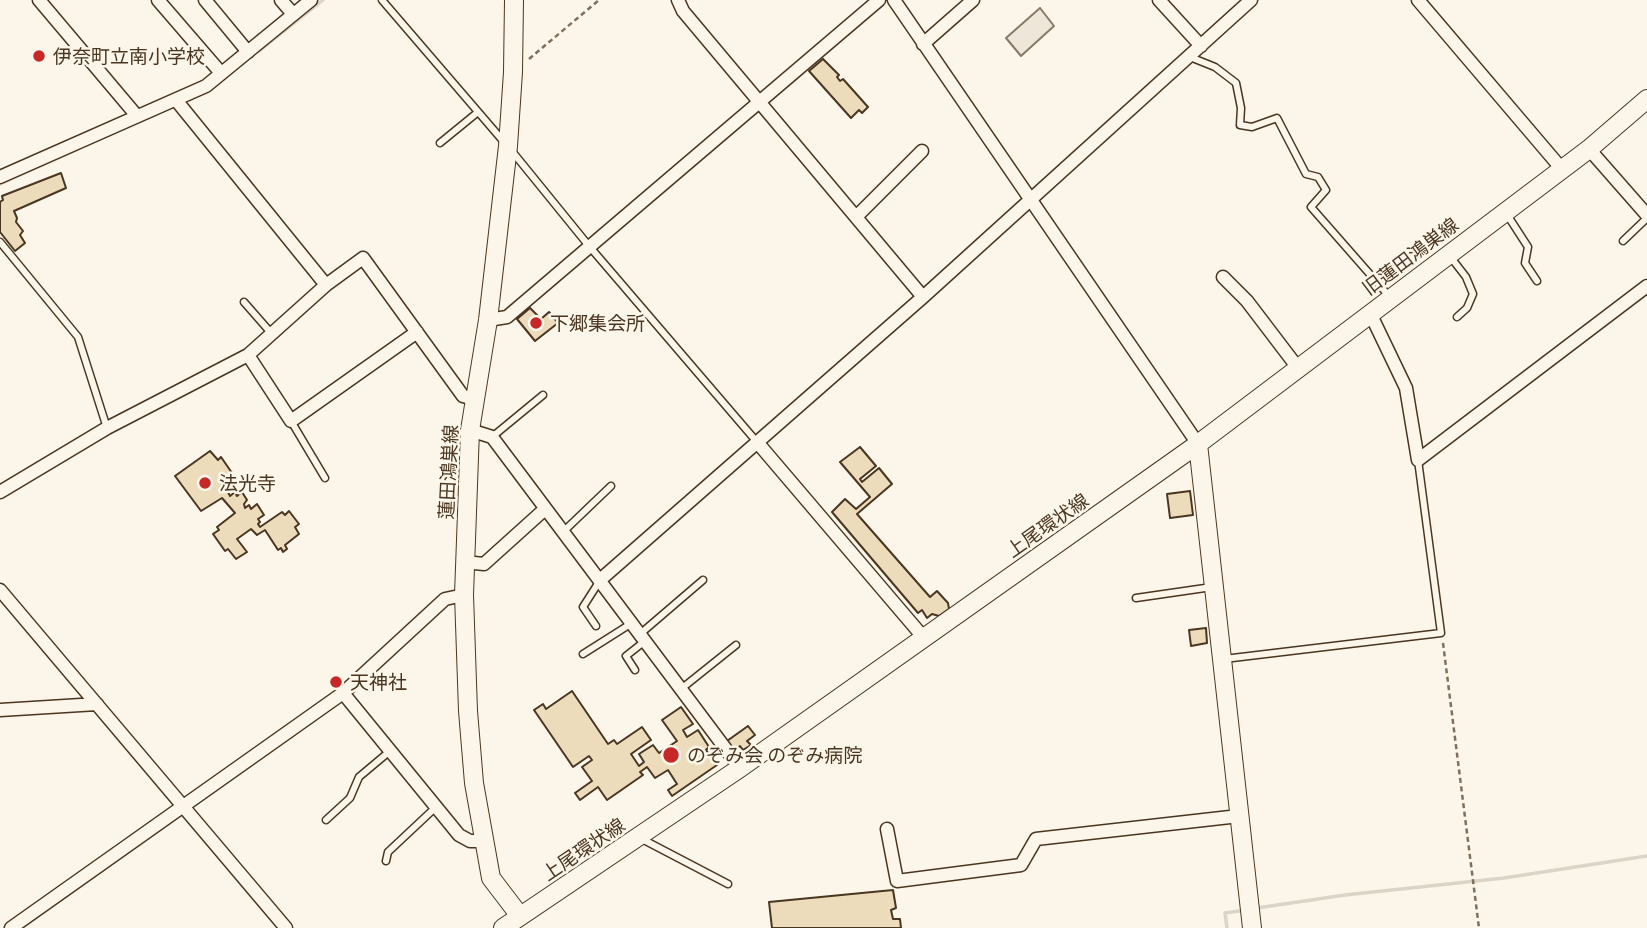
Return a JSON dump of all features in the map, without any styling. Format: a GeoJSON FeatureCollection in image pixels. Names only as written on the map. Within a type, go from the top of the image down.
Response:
{"type":"FeatureCollection","features":[{"type":"Feature","properties":{"kind":"main road","name":"蓮田鴻巣線"},"geometry":{"type":"LineString","coordinates":[[514,0],[508,146],[488,320],[470,430],[464,595],[474,783],[491,878],[520,916]]}},
{"type":"Feature","properties":{"kind":"main road","name":"旧蓮田鴻巣線"},"geometry":{"type":"LineString","coordinates":[[1198,444],[1589,149],[1647,99]]}},
{"type":"Feature","properties":{"kind":"main road"},"geometry":{"type":"LineString","coordinates":[[1198,444],[1250,917]]}},
{"type":"Feature","properties":{"kind":"main road","name":"上尾環状線"},"geometry":{"type":"LineString","coordinates":[[520,916],[740,768],[1198,444]]}},
{"type":"Feature","properties":{"kind":"main road"},"geometry":{"type":"LineString","coordinates":[[503,928],[520,916]]}},
{"type":"Feature","properties":{"kind":"street"},"geometry":{"type":"LineString","coordinates":[[39,0],[137,116]]}},
{"type":"Feature","properties":{"kind":"street"},"geometry":{"type":"LineString","coordinates":[[159,0],[221,73]]}},
{"type":"Feature","properties":{"kind":"street"},"geometry":{"type":"LineString","coordinates":[[205,0],[248,52]]}},
{"type":"Feature","properties":{"kind":"street"},"geometry":{"type":"LineString","coordinates":[[281,0],[293,14]]}},
{"type":"Feature","properties":{"kind":"street"},"geometry":{"type":"LineString","coordinates":[[0,177],[206,86],[312,0]]}},
{"type":"Feature","properties":{"kind":"street"},"geometry":{"type":"LineString","coordinates":[[678,0],[683,11],[923,297]]}},
{"type":"Feature","properties":{"kind":"street"},"geometry":{"type":"LineString","coordinates":[[488,320],[507,317],[878,0]]}},
{"type":"Feature","properties":{"kind":"street"},"geometry":{"type":"LineString","coordinates":[[894,0],[1198,444]]}},
{"type":"Feature","properties":{"kind":"street"},"geometry":{"type":"LineString","coordinates":[[923,44],[973,0]]}},
{"type":"Feature","properties":{"kind":"street"},"geometry":{"type":"LineString","coordinates":[[1159,0],[1201,46]]}},
{"type":"Feature","properties":{"kind":"street"},"geometry":{"type":"LineString","coordinates":[[1418,0],[1561,168]]}},
{"type":"Feature","properties":{"kind":"street"},"geometry":{"type":"LineString","coordinates":[[600,580],[1031,201],[1201,46],[1243,2]]}},
{"type":"Feature","properties":{"kind":"street"},"geometry":{"type":"LineString","coordinates":[[176,100],[326,285]]}},
{"type":"Feature","properties":{"kind":"street"},"geometry":{"type":"LineString","coordinates":[[1589,149],[1647,216]]}},
{"type":"Feature","properties":{"kind":"street"},"geometry":{"type":"LineString","coordinates":[[856,217],[922,151]]}},
{"type":"Feature","properties":{"kind":"street"},"geometry":{"type":"LineString","coordinates":[[0,492],[107,428],[248,355],[326,285],[363,258],[464,396],[474,399]]}},
{"type":"Feature","properties":{"kind":"street"},"geometry":{"type":"LineString","coordinates":[[1223,277],[1247,301],[1298,368]]}},
{"type":"Feature","properties":{"kind":"street"},"geometry":{"type":"LineString","coordinates":[[1370,313],[1406,388],[1418,460],[1647,286]]}},
{"type":"Feature","properties":{"kind":"street"},"geometry":{"type":"LineString","coordinates":[[248,355],[291,421],[417,332]]}},
{"type":"Feature","properties":{"kind":"street"},"geometry":{"type":"LineString","coordinates":[[470,430],[492,437],[740,768]]}},
{"type":"Feature","properties":{"kind":"street"},"geometry":{"type":"LineString","coordinates":[[757,442],[924,638]]}},
{"type":"Feature","properties":{"kind":"street"},"geometry":{"type":"LineString","coordinates":[[464,562],[484,564],[545,509]]}},
{"type":"Feature","properties":{"kind":"street"},"geometry":{"type":"LineString","coordinates":[[0,590],[286,928]]}},
{"type":"Feature","properties":{"kind":"street"},"geometry":{"type":"LineString","coordinates":[[11,928],[181,805],[343,693],[445,599],[464,595]]}},
{"type":"Feature","properties":{"kind":"street"},"geometry":{"type":"LineString","coordinates":[[343,693],[458,835],[470,841],[485,841]]}},
{"type":"Feature","properties":{"kind":"street"},"geometry":{"type":"LineString","coordinates":[[0,710],[97,704]]}},
{"type":"Feature","properties":{"kind":"street"},"geometry":{"type":"LineString","coordinates":[[887,829],[897,881],[1021,865],[1036,839],[1239,816]]}},
{"type":"Feature","properties":{"kind":"lane"},"geometry":{"type":"LineString","coordinates":[[382,0],[757,442]]}},
{"type":"Feature","properties":{"kind":"lane"},"geometry":{"type":"LineString","coordinates":[[1189,57],[1215,67],[1236,83],[1241,108],[1240,125],[1252,127],[1277,118],[1306,174],[1318,177],[1325,190],[1311,207],[1390,298]]}},
{"type":"Feature","properties":{"kind":"lane"},"geometry":{"type":"LineString","coordinates":[[440,143],[478,112]]}},
{"type":"Feature","properties":{"kind":"lane"},"geometry":{"type":"LineString","coordinates":[[1504,211],[1528,247],[1525,263],[1537,281]]}},
{"type":"Feature","properties":{"kind":"lane"},"geometry":{"type":"LineString","coordinates":[[1623,241],[1647,216]]}},
{"type":"Feature","properties":{"kind":"lane"},"geometry":{"type":"LineString","coordinates":[[0,242],[78,337],[107,428]]}},
{"type":"Feature","properties":{"kind":"lane"},"geometry":{"type":"LineString","coordinates":[[1448,254],[1466,277],[1473,294],[1468,308],[1457,317]]}},
{"type":"Feature","properties":{"kind":"lane"},"geometry":{"type":"LineString","coordinates":[[244,302],[272,334]]}},
{"type":"Feature","properties":{"kind":"lane"},"geometry":{"type":"LineString","coordinates":[[492,437],[543,395]]}},
{"type":"Feature","properties":{"kind":"lane"},"geometry":{"type":"LineString","coordinates":[[291,421],[325,478]]}},
{"type":"Feature","properties":{"kind":"lane"},"geometry":{"type":"LineString","coordinates":[[1222,659],[1441,633],[1418,460]]}},
{"type":"Feature","properties":{"kind":"lane"},"geometry":{"type":"LineString","coordinates":[[562,533],[611,486]]}},
{"type":"Feature","properties":{"kind":"lane"},"geometry":{"type":"LineString","coordinates":[[596,626],[583,607],[600,580]]}},
{"type":"Feature","properties":{"kind":"lane"},"geometry":{"type":"LineString","coordinates":[[583,654],[639,632],[703,580]]}},
{"type":"Feature","properties":{"kind":"lane"},"geometry":{"type":"LineString","coordinates":[[1136,598],[1214,587]]}},
{"type":"Feature","properties":{"kind":"lane"},"geometry":{"type":"LineString","coordinates":[[635,670],[626,656],[639,632]]}},
{"type":"Feature","properties":{"kind":"lane"},"geometry":{"type":"LineString","coordinates":[[681,689],[736,645]]}},
{"type":"Feature","properties":{"kind":"lane"},"geometry":{"type":"LineString","coordinates":[[326,820],[350,798],[359,776],[390,751]]}},
{"type":"Feature","properties":{"kind":"lane"},"geometry":{"type":"LineString","coordinates":[[386,861],[388,852],[436,807]]}},
{"type":"Feature","properties":{"kind":"lane"},"geometry":{"type":"LineString","coordinates":[[638,837],[728,884]]}},
{"type":"Feature","properties":{"kind":"path"},"geometry":{"type":"LineString","coordinates":[[513,72],[599,0]]}},
{"type":"Feature","properties":{"kind":"path"},"geometry":{"type":"LineString","coordinates":[[1441,633],[1479,928]]}},
{"type":"Feature","properties":{"kind":"shaded area"},"geometry":{"type":"Polygon","coordinates":[[[1040,8],[1054,26],[1021,56],[1006,38],[1040,8]]]}},
{"type":"Feature","properties":{"kind":"building"},"geometry":{"type":"Polygon","coordinates":[[[823,59],[839,75],[837,77],[840,81],[843,79],[868,107],[862,113],[859,110],[851,118],[809,71],[823,59]]]}},
{"type":"Feature","properties":{"kind":"building"},"geometry":{"type":"Polygon","coordinates":[[[61,173],[66,188],[14,211],[16,222],[23,231],[20,235],[25,243],[15,251],[0,232],[2,196],[61,173]]]}},
{"type":"Feature","properties":{"kind":"building"},"geometry":{"type":"Polygon","coordinates":[[[530,308],[541,319],[549,312],[558,323],[535,341],[517,319],[530,308]]]}},
{"type":"Feature","properties":{"kind":"building"},"geometry":{"type":"Polygon","coordinates":[[[860,447],[876,466],[860,479],[862,482],[879,468],[892,484],[857,514],[930,597],[937,591],[948,603],[949,609],[939,616],[932,614],[927,618],[922,610],[918,613],[832,512],[845,499],[856,509],[870,497],[840,462],[860,447]]]}},
{"type":"Feature","properties":{"kind":"building"},"geometry":{"type":"Polygon","coordinates":[[[210,451],[218,460],[221,457],[232,473],[228,477],[235,487],[228,492],[230,496],[235,492],[237,496],[242,492],[247,500],[245,508],[249,505],[251,509],[257,504],[264,515],[258,519],[260,527],[282,512],[285,515],[289,511],[299,524],[295,527],[299,534],[285,545],[287,549],[283,552],[281,548],[278,550],[265,530],[257,535],[251,529],[237,539],[247,552],[236,559],[228,549],[225,551],[213,534],[219,530],[217,527],[235,513],[222,498],[201,511],[175,476],[210,451]]]}},
{"type":"Feature","properties":{"kind":"building"},"geometry":{"type":"Polygon","coordinates":[[[1190,491],[1193,515],[1170,518],[1167,494],[1190,491]]]}},
{"type":"Feature","properties":{"kind":"building"},"geometry":{"type":"Polygon","coordinates":[[[1206,628],[1207,643],[1191,646],[1189,630],[1206,628]]]}},
{"type":"Feature","properties":{"kind":"building"},"geometry":{"type":"Polygon","coordinates":[[[572,691],[608,744],[614,740],[617,744],[642,727],[651,740],[631,754],[639,766],[644,762],[639,754],[653,745],[659,753],[677,741],[662,720],[681,707],[693,724],[683,730],[687,737],[698,730],[709,747],[706,750],[717,765],[672,796],[668,790],[677,784],[668,770],[655,778],[647,767],[640,772],[643,775],[607,800],[598,787],[580,800],[575,793],[592,781],[582,767],[592,760],[589,756],[573,767],[534,710],[543,704],[546,709],[572,691]]]}},
{"type":"Feature","properties":{"kind":"building"},"geometry":{"type":"Polygon","coordinates":[[[748,726],[755,735],[747,741],[751,745],[743,750],[740,746],[734,751],[727,741],[748,726]]]}},
{"type":"Feature","properties":{"kind":"building"},"geometry":{"type":"Polygon","coordinates":[[[893,890],[896,908],[891,910],[893,919],[900,919],[901,928],[772,928],[769,902],[893,890]]]}},
{"type":"Feature","properties":{"kind":"waterway"},"geometry":{"type":"LineString","coordinates":[[259,51],[323,0]]}},
{"type":"Feature","properties":{"kind":"waterway"},"geometry":{"type":"LineString","coordinates":[[0,184],[78,149]]}},
{"type":"Feature","properties":{"kind":"waterway"},"geometry":{"type":"LineString","coordinates":[[1257,908],[1345,895],[1504,878],[1647,856]]}},
{"type":"Feature","properties":{"kind":"waterway"},"geometry":{"type":"LineString","coordinates":[[1227,928],[1225,913],[1246,910]]}},
{"type":"Feature","properties":{"kind":"place","name":"伊奈町立南小学校"},"geometry":{"type":"Point","coordinates":[39,56]}},
{"type":"Feature","properties":{"kind":"place","name":"下郷集会所"},"geometry":{"type":"Point","coordinates":[536,323]}},
{"type":"Feature","properties":{"kind":"place","name":"法光寺"},"geometry":{"type":"Point","coordinates":[205,483]}},
{"type":"Feature","properties":{"kind":"place","name":"天神社"},"geometry":{"type":"Point","coordinates":[336,682]}},
{"type":"Feature","properties":{"kind":"place","name":"のぞみ会 のぞみ病院"},"geometry":{"type":"Point","coordinates":[671,755]}}]}
